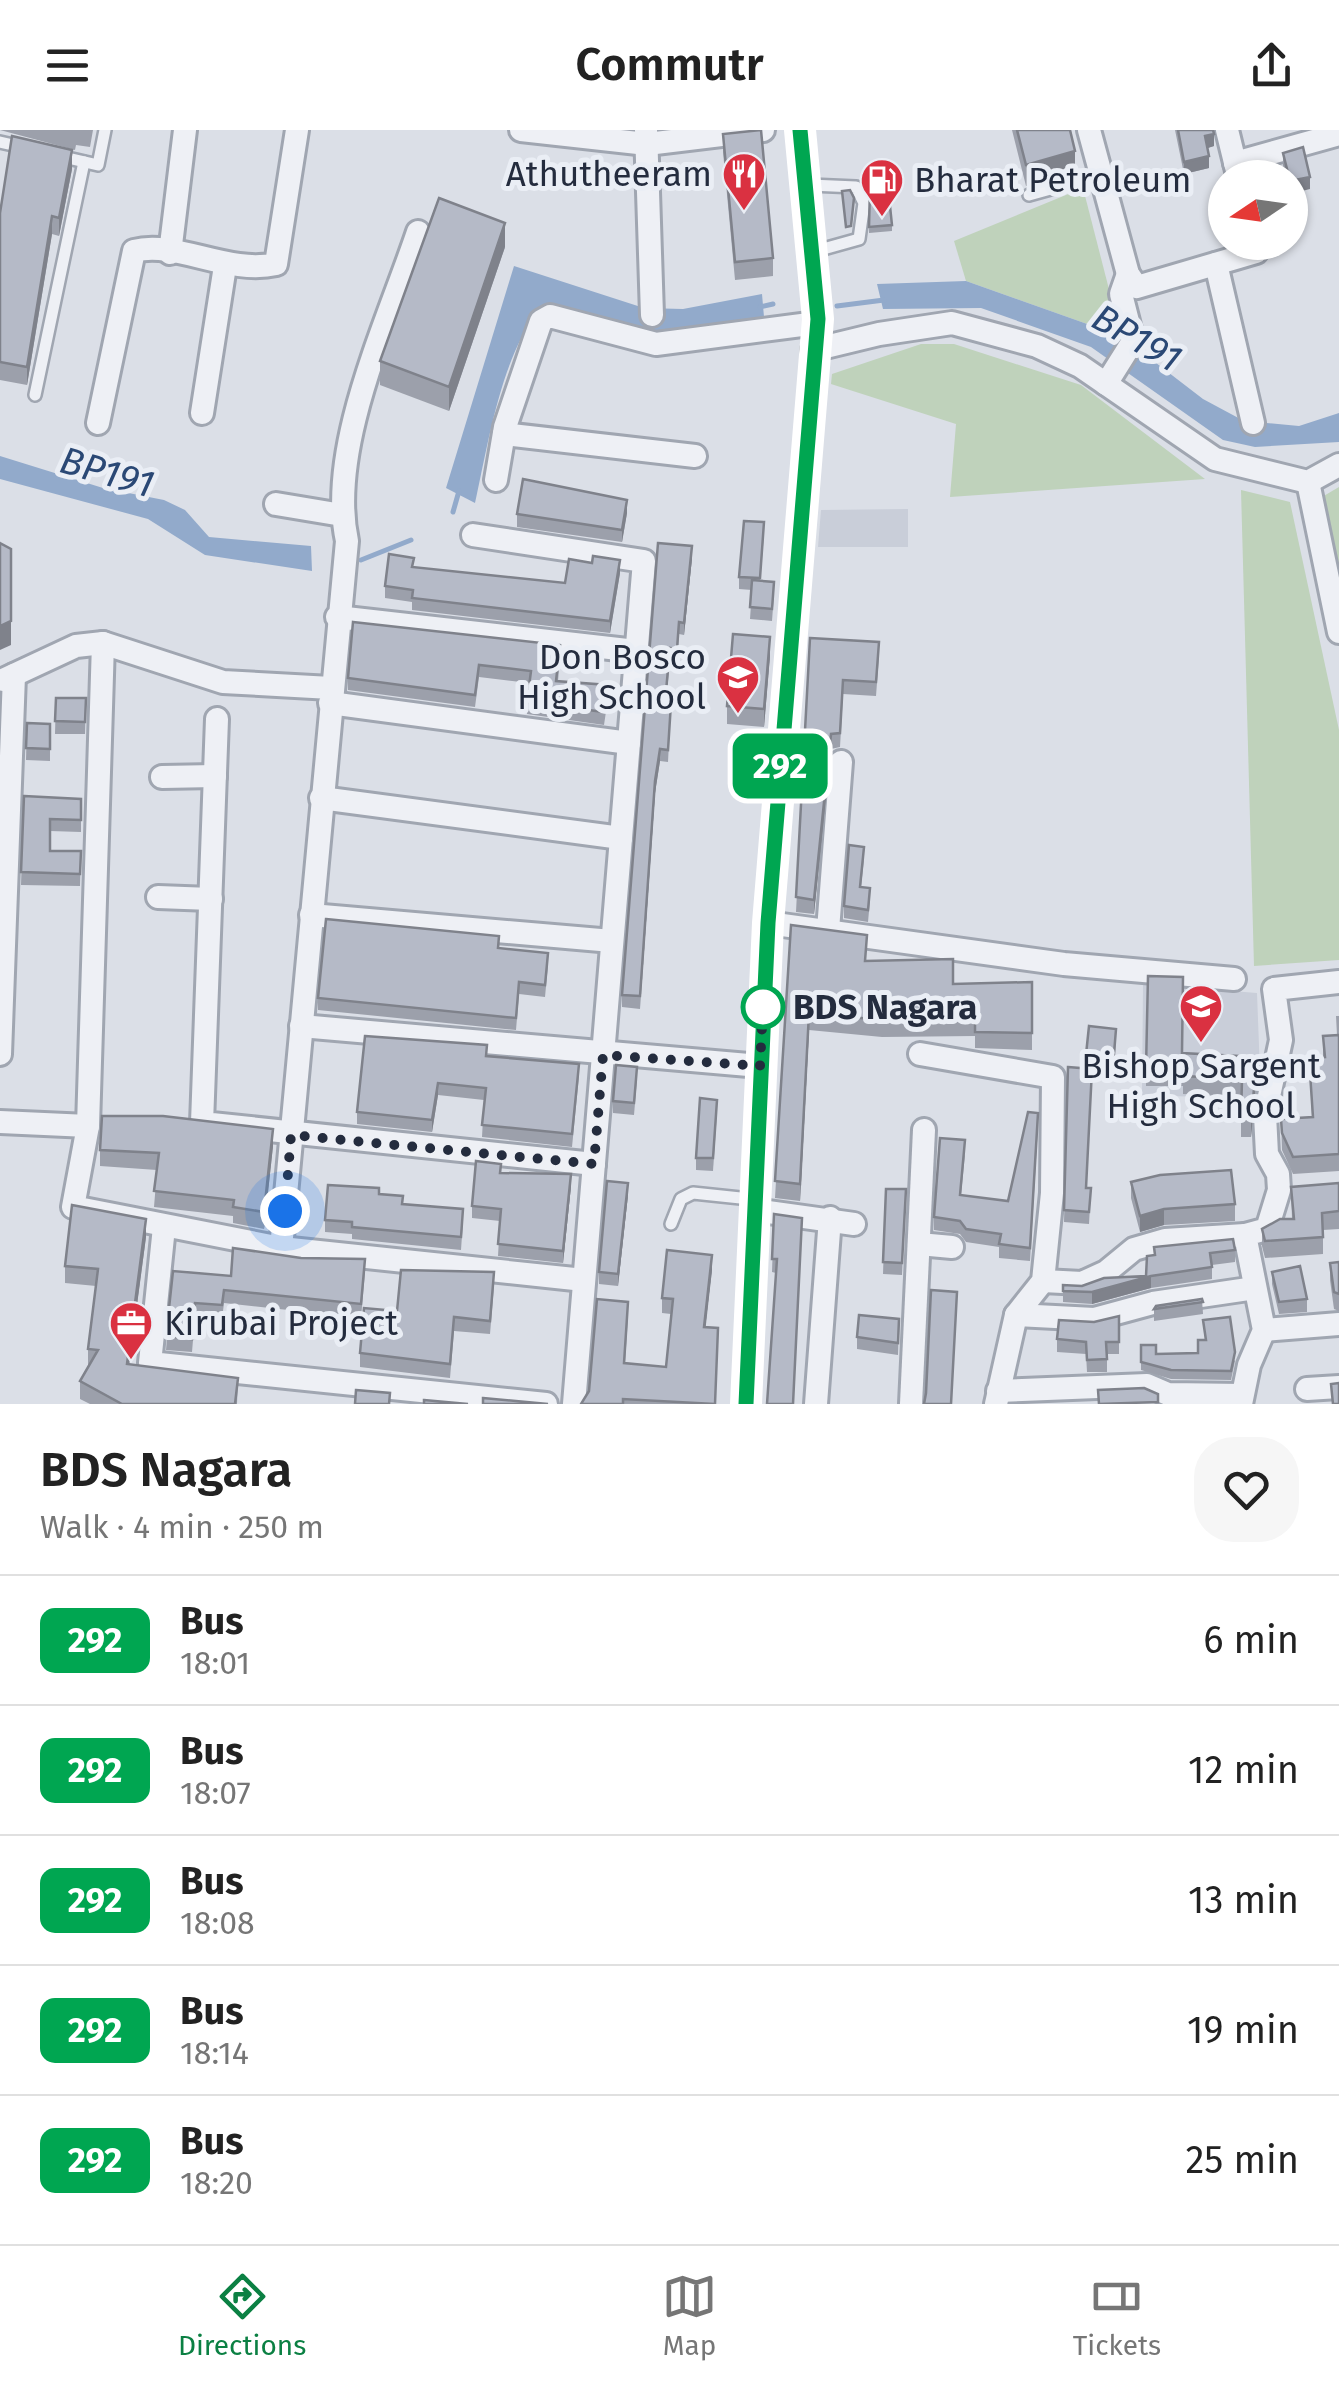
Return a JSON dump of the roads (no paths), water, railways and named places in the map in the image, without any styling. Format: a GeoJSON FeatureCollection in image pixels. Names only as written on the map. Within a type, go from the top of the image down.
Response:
{"type":"FeatureCollection","features":[{"type":"Feature","properties":{"kind":"main road"},"geometry":{"type":"LineString","coordinates":[[746,1404],[768,923],[815,336],[812,252],[800,130]]}},
{"type":"Feature","properties":{"kind":"street"},"geometry":{"type":"LineString","coordinates":[[170,252],[185,130]]}},
{"type":"Feature","properties":{"kind":"street"},"geometry":{"type":"LineString","coordinates":[[98,422],[130,258],[140,249],[170,252],[224,266],[273,266],[279,260],[297,130]]}},
{"type":"Feature","properties":{"kind":"street"},"geometry":{"type":"LineString","coordinates":[[521,130],[646,137],[762,130]]}},
{"type":"Feature","properties":{"kind":"street"},"geometry":{"type":"LineString","coordinates":[[1089,130],[1128,274],[1137,286],[1229,260]]}},
{"type":"Feature","properties":{"kind":"street"},"geometry":{"type":"LineString","coordinates":[[1227,130],[1234,160]]}},
{"type":"Feature","properties":{"kind":"street"},"geometry":{"type":"LineString","coordinates":[[1265,160],[1339,134]]}},
{"type":"Feature","properties":{"kind":"street"},"geometry":{"type":"LineString","coordinates":[[646,137],[652,315]]}},
{"type":"Feature","properties":{"kind":"street"},"geometry":{"type":"LineString","coordinates":[[282,1248],[337,617],[347,542],[342,515],[346,462],[418,232]]}},
{"type":"Feature","properties":{"kind":"street"},"geometry":{"type":"LineString","coordinates":[[1216,264],[1253,423]]}},
{"type":"Feature","properties":{"kind":"street"},"geometry":{"type":"LineString","coordinates":[[202,413],[224,266]]}},
{"type":"Feature","properties":{"kind":"street"},"geometry":{"type":"LineString","coordinates":[[1108,380],[1133,341],[1120,294],[1128,274]]}},
{"type":"Feature","properties":{"kind":"street"},"geometry":{"type":"LineString","coordinates":[[496,480],[504,434],[541,321],[550,316],[656,344],[815,336],[952,323],[1037,346],[1108,380],[1215,459],[1308,482],[1339,466]]}},
{"type":"Feature","properties":{"kind":"street"},"geometry":{"type":"LineString","coordinates":[[504,434],[695,456]]}},
{"type":"Feature","properties":{"kind":"street"},"geometry":{"type":"LineString","coordinates":[[1308,482],[1339,632]]}},
{"type":"Feature","properties":{"kind":"street"},"geometry":{"type":"LineString","coordinates":[[276,504],[342,515]]}},
{"type":"Feature","properties":{"kind":"street"},"geometry":{"type":"LineString","coordinates":[[473,535],[644,561],[574,1404]]}},
{"type":"Feature","properties":{"kind":"street"},"geometry":{"type":"LineString","coordinates":[[337,617],[636,650]]}},
{"type":"Feature","properties":{"kind":"street"},"geometry":{"type":"LineString","coordinates":[[0,1054],[7,679],[76,646],[103,643],[223,682],[330,695],[629,743]]}},
{"type":"Feature","properties":{"kind":"street"},"geometry":{"type":"LineString","coordinates":[[103,643],[88,1126],[73,1207],[282,1248],[584,1280]]}},
{"type":"Feature","properties":{"kind":"street"},"geometry":{"type":"LineString","coordinates":[[217,718],[202,1123],[594,1164]]}},
{"type":"Feature","properties":{"kind":"street"},"geometry":{"type":"LineString","coordinates":[[828,930],[842,762]]}},
{"type":"Feature","properties":{"kind":"street"},"geometry":{"type":"LineString","coordinates":[[162,776],[215,776]]}},
{"type":"Feature","properties":{"kind":"street"},"geometry":{"type":"LineString","coordinates":[[322,798],[621,838]]}},
{"type":"Feature","properties":{"kind":"street"},"geometry":{"type":"LineString","coordinates":[[158,897],[210,899]]}},
{"type":"Feature","properties":{"kind":"street"},"geometry":{"type":"LineString","coordinates":[[311,915],[612,941]]}},
{"type":"Feature","properties":{"kind":"street"},"geometry":{"type":"LineString","coordinates":[[768,923],[1064,964],[1234,979]]}},
{"type":"Feature","properties":{"kind":"street"},"geometry":{"type":"LineString","coordinates":[[1044,1281],[1082,1283],[1106,1272],[1134,1250],[1165,1240],[1245,1235],[1267,1228],[1289,1190],[1267,1154],[1265,1115],[1281,1040],[1274,989],[1339,982]]}},
{"type":"Feature","properties":{"kind":"street"},"geometry":{"type":"LineString","coordinates":[[301,1026],[760,1066]]}},
{"type":"Feature","properties":{"kind":"street"},"geometry":{"type":"LineString","coordinates":[[920,1054],[1053,1077],[1052,1193],[1044,1281],[1016,1315],[997,1398],[1146,1385],[1168,1394],[1242,1400],[1264,1330],[1245,1235]]}},
{"type":"Feature","properties":{"kind":"street"},"geometry":{"type":"LineString","coordinates":[[0,1122],[88,1126]]}},
{"type":"Feature","properties":{"kind":"street"},"geometry":{"type":"LineString","coordinates":[[911,1404],[924,1130]]}},
{"type":"Feature","properties":{"kind":"street"},"geometry":{"type":"LineString","coordinates":[[754,1205],[854,1224]]}},
{"type":"Feature","properties":{"kind":"street"},"geometry":{"type":"LineString","coordinates":[[816,1404],[830,1218]]}},
{"type":"Feature","properties":{"kind":"street"},"geometry":{"type":"LineString","coordinates":[[164,1227],[150,1363],[546,1404]]}},
{"type":"Feature","properties":{"kind":"street"},"geometry":{"type":"LineString","coordinates":[[919,1244],[952,1247]]}},
{"type":"Feature","properties":{"kind":"street"},"geometry":{"type":"LineString","coordinates":[[1016,1315],[1094,1319],[1153,1304],[1255,1288]]}},
{"type":"Feature","properties":{"kind":"street"},"geometry":{"type":"LineString","coordinates":[[1264,1330],[1339,1324]]}},
{"type":"Feature","properties":{"kind":"street"},"geometry":{"type":"LineString","coordinates":[[1307,1389],[1339,1387]]}},
{"type":"Feature","properties":{"kind":"lane"},"geometry":{"type":"LineString","coordinates":[[50,154],[98,165],[105,130]]}},
{"type":"Feature","properties":{"kind":"lane"},"geometry":{"type":"LineString","coordinates":[[0,142],[34,150]]}},
{"type":"Feature","properties":{"kind":"lane"},"geometry":{"type":"LineString","coordinates":[[36,396],[84,162]]}},
{"type":"Feature","properties":{"kind":"lane"},"geometry":{"type":"LineString","coordinates":[[1029,195],[1101,175]]}},
{"type":"Feature","properties":{"kind":"lane"},"geometry":{"type":"LineString","coordinates":[[806,185],[856,187],[864,203],[858,240],[812,252]]}},
{"type":"Feature","properties":{"kind":"lane"},"geometry":{"type":"LineString","coordinates":[[671,1224],[682,1199],[694,1194],[754,1205]]}},
{"type":"Feature","properties":{"kind":"water"},"geometry":{"type":"Polygon","coordinates":[[[514,266],[644,308],[683,309],[762,294],[764,317],[662,334],[543,307],[529,325],[507,372],[475,503],[446,488],[514,266]]]}},
{"type":"Feature","properties":{"kind":"water"},"geometry":{"type":"Polygon","coordinates":[[[966,281],[1121,336],[1203,399],[1244,421],[1299,426],[1339,413],[1339,442],[1255,447],[1223,440],[1091,347],[981,308],[883,309],[877,284],[966,281]]]}},
{"type":"Feature","properties":{"kind":"water"},"geometry":{"type":"Polygon","coordinates":[[[0,456],[103,488],[164,500],[185,510],[209,537],[311,546],[312,571],[205,555],[148,519],[0,479],[0,456]]]}},
{"type":"Feature","properties":{"kind":"waterway","name":"BP191"},"geometry":{"type":"LineString","coordinates":[[837,306],[884,300]]}},
{"type":"Feature","properties":{"kind":"waterway","name":"BP191"},"geometry":{"type":"LineString","coordinates":[[760,307],[773,304]]}},
{"type":"Feature","properties":{"kind":"waterway","name":"BP191"},"geometry":{"type":"LineString","coordinates":[[453,512],[459,491]]}},
{"type":"Feature","properties":{"kind":"waterway","name":"BP191"},"geometry":{"type":"LineString","coordinates":[[361,560],[411,540]]}},
{"type":"Feature","properties":{"kind":"place","name":"Athutheeram"},"geometry":{"type":"Point","coordinates":[744,212]}},
{"type":"Feature","properties":{"kind":"place","name":"Bharat Petroleum"},"geometry":{"type":"Point","coordinates":[882,218]}},
{"type":"Feature","properties":{"kind":"place","name":"Don Bosco High School"},"geometry":{"type":"Point","coordinates":[738,715]}},
{"type":"Feature","properties":{"kind":"place","name":"BDS Nagara"},"geometry":{"type":"Point","coordinates":[763,1007]}},
{"type":"Feature","properties":{"kind":"place","name":"Bishop Sargent High School"},"geometry":{"type":"Point","coordinates":[1201,1044]}},
{"type":"Feature","properties":{"kind":"place","name":"Kirubai Project"},"geometry":{"type":"Point","coordinates":[131,1361]}}]}
